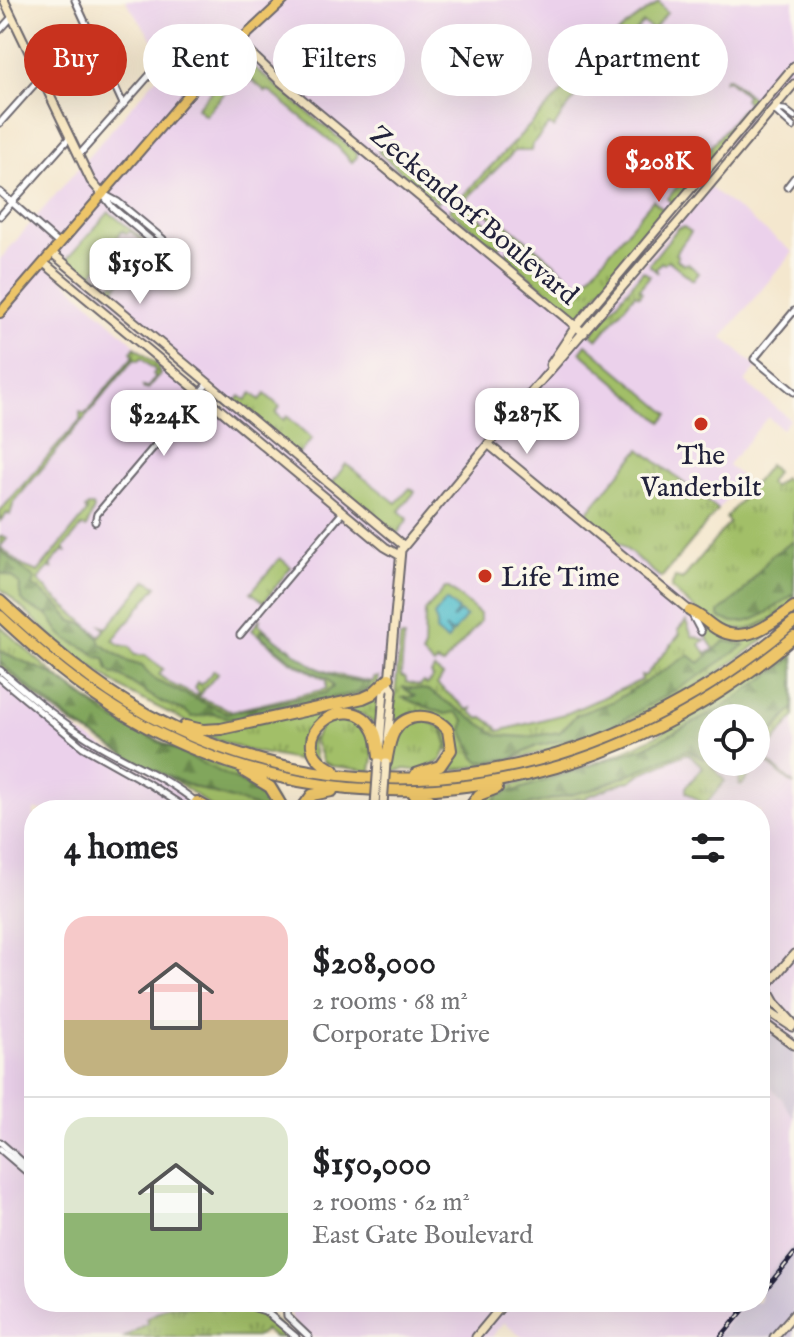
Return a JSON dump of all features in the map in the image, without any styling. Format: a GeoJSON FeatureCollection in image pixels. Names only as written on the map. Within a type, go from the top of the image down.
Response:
{"type":"FeatureCollection","features":[{"type":"Feature","properties":{"kind":"highway"},"geometry":{"type":"LineString","coordinates":[[0,591],[29,627]]}},
{"type":"Feature","properties":{"kind":"highway"},"geometry":{"type":"LineString","coordinates":[[0,601],[90,678],[148,715],[185,733],[240,754],[288,767],[391,779],[495,771],[592,745],[690,697],[794,622]]}},
{"type":"Feature","properties":{"kind":"highway"},"geometry":{"type":"LineString","coordinates":[[690,611],[721,631],[739,635],[760,630],[794,607]]}},
{"type":"Feature","properties":{"kind":"highway"},"geometry":{"type":"LineString","coordinates":[[0,619],[69,677],[162,735],[226,761],[293,779],[362,789]]}},
{"type":"Feature","properties":{"kind":"highway"},"geometry":{"type":"LineString","coordinates":[[473,800],[484,792],[600,753],[662,725],[722,691],[794,637]]}},
{"type":"Feature","properties":{"kind":"highway"},"geometry":{"type":"LineString","coordinates":[[148,715],[194,729],[216,730],[366,697],[389,680]]}},
{"type":"Feature","properties":{"kind":"highway"},"geometry":{"type":"LineString","coordinates":[[347,776],[323,765],[313,752],[314,734],[328,717],[345,712],[364,719],[375,732],[381,761]]}},
{"type":"Feature","properties":{"kind":"highway"},"geometry":{"type":"LineString","coordinates":[[381,761],[393,735],[408,719],[422,716],[433,718],[441,722],[449,733],[451,750],[440,766],[425,773],[391,779]]}},
{"type":"Feature","properties":{"kind":"highway"},"geometry":{"type":"LineString","coordinates":[[226,761],[267,784],[277,800]]}},
{"type":"Feature","properties":{"kind":"highway"},"geometry":{"type":"LineString","coordinates":[[306,800],[319,792],[469,786],[527,776]]}},
{"type":"Feature","properties":{"kind":"highway"},"geometry":{"type":"LineString","coordinates":[[400,790],[430,800]]}},
{"type":"Feature","properties":{"kind":"main road"},"geometry":{"type":"LineString","coordinates":[[257,24],[284,0]]}},
{"type":"Feature","properties":{"kind":"main road"},"geometry":{"type":"LineString","coordinates":[[0,312],[187,96]]}},
{"type":"Feature","properties":{"kind":"street"},"geometry":{"type":"LineString","coordinates":[[4,0],[24,42]]}},
{"type":"Feature","properties":{"kind":"street"},"geometry":{"type":"LineString","coordinates":[[75,0],[123,105]]}},
{"type":"Feature","properties":{"kind":"street"},"geometry":{"type":"LineString","coordinates":[[0,30],[12,17]]}},
{"type":"Feature","properties":{"kind":"street","name":"Zeckendorf Boulevard"},"geometry":{"type":"LineString","coordinates":[[257,59],[584,333],[533,390],[399,555],[389,680],[393,690],[381,761],[379,800]]}},
{"type":"Feature","properties":{"kind":"street"},"geometry":{"type":"LineString","coordinates":[[576,326],[794,66]]}},
{"type":"Feature","properties":{"kind":"street"},"geometry":{"type":"LineString","coordinates":[[79,155],[143,82]]}},
{"type":"Feature","properties":{"kind":"street"},"geometry":{"type":"LineString","coordinates":[[584,333],[794,84]]}},
{"type":"Feature","properties":{"kind":"street"},"geometry":{"type":"LineString","coordinates":[[0,123],[24,96]]}},
{"type":"Feature","properties":{"kind":"street"},"geometry":{"type":"LineString","coordinates":[[50,96],[93,184],[113,208],[158,246]]}},
{"type":"Feature","properties":{"kind":"street"},"geometry":{"type":"LineString","coordinates":[[773,109],[785,110],[794,117]]}},
{"type":"Feature","properties":{"kind":"street"},"geometry":{"type":"LineString","coordinates":[[773,109],[793,127]]}},
{"type":"Feature","properties":{"kind":"street"},"geometry":{"type":"LineString","coordinates":[[0,216],[70,137]]}},
{"type":"Feature","properties":{"kind":"street"},"geometry":{"type":"LineString","coordinates":[[787,187],[794,178]]}},
{"type":"Feature","properties":{"kind":"street"},"geometry":{"type":"LineString","coordinates":[[0,192],[60,245]]}},
{"type":"Feature","properties":{"kind":"street"},"geometry":{"type":"LineString","coordinates":[[103,195],[118,202],[163,239]]}},
{"type":"Feature","properties":{"kind":"street"},"geometry":{"type":"LineString","coordinates":[[52,253],[404,546]]}},
{"type":"Feature","properties":{"kind":"street"},"geometry":{"type":"LineString","coordinates":[[44,263],[387,549],[399,555]]}},
{"type":"Feature","properties":{"kind":"street"},"geometry":{"type":"LineString","coordinates":[[794,311],[754,359],[794,392]]}},
{"type":"Feature","properties":{"kind":"street","name":"Zeckendorf Boulevard"},"geometry":{"type":"LineString","coordinates":[[533,390],[576,326]]}},
{"type":"Feature","properties":{"kind":"street"},"geometry":{"type":"LineString","coordinates":[[95,522],[97,514],[208,383]]}},
{"type":"Feature","properties":{"kind":"street"},"geometry":{"type":"LineString","coordinates":[[488,444],[690,611],[701,632]]}},
{"type":"Feature","properties":{"kind":"street"},"geometry":{"type":"LineString","coordinates":[[299,475],[308,465]]}},
{"type":"Feature","properties":{"kind":"street"},"geometry":{"type":"LineString","coordinates":[[240,635],[343,512]]}},
{"type":"Feature","properties":{"kind":"street"},"geometry":{"type":"LineString","coordinates":[[358,524],[367,514]]}},
{"type":"Feature","properties":{"kind":"street"},"geometry":{"type":"LineString","coordinates":[[0,670],[71,727],[175,787],[191,800]]}},
{"type":"Feature","properties":{"kind":"street"},"geometry":{"type":"LineString","coordinates":[[0,678],[83,747],[184,800]]}},
{"type":"Feature","properties":{"kind":"street"},"geometry":{"type":"LineString","coordinates":[[62,732],[71,727]]}},
{"type":"Feature","properties":{"kind":"street"},"geometry":{"type":"LineString","coordinates":[[770,982],[794,954]]}},
{"type":"Feature","properties":{"kind":"street"},"geometry":{"type":"LineString","coordinates":[[770,994],[794,1026]]}},
{"type":"Feature","properties":{"kind":"street"},"geometry":{"type":"LineString","coordinates":[[770,1012],[794,1026]]}},
{"type":"Feature","properties":{"kind":"street"},"geometry":{"type":"LineString","coordinates":[[770,1027],[794,1045]]}},
{"type":"Feature","properties":{"kind":"street"},"geometry":{"type":"LineString","coordinates":[[0,1142],[24,1165]]}},
{"type":"Feature","properties":{"kind":"street"},"geometry":{"type":"LineString","coordinates":[[0,1149],[24,1167]]}},
{"type":"Feature","properties":{"kind":"street"},"geometry":{"type":"LineString","coordinates":[[266,1312],[296,1337]]}},
{"type":"Feature","properties":{"kind":"street"},"geometry":{"type":"LineString","coordinates":[[287,1312],[287,1316],[309,1337]]}},
{"type":"Feature","properties":{"kind":"street"},"geometry":{"type":"LineString","coordinates":[[476,1337],[497,1312]]}},
{"type":"Feature","properties":{"kind":"street"},"geometry":{"type":"LineString","coordinates":[[774,1337],[794,1314]]}},
{"type":"Feature","properties":{"kind":"shaded area"},"geometry":{"type":"Polygon","coordinates":[[[125,0],[794,0],[794,66],[577,326],[584,332],[709,187],[793,252],[722,337],[757,367],[745,382],[790,419],[782,429],[768,417],[728,465],[744,479],[657,583],[732,639],[576,724],[500,739],[428,692],[374,681],[231,712],[195,701],[100,641],[0,552],[0,259],[143,93],[143,96],[257,96],[257,24],[143,26],[125,0]],[[52,254],[44,262],[163,370],[220,417],[231,402],[52,254]]]}},
{"type":"Feature","properties":{"kind":"shaded area"},"geometry":{"type":"Polygon","coordinates":[[[0,670],[80,733],[193,800],[24,800],[24,1312],[165,1312],[164,1316],[125,1337],[0,1337],[0,670]]]}},
{"type":"Feature","properties":{"kind":"shaded area"},"geometry":{"type":"Polygon","coordinates":[[[794,714],[794,1049],[770,1031],[770,800],[552,800],[698,744],[698,776],[770,776],[770,744],[794,714]]]}},
{"type":"Feature","properties":{"kind":"shaded area"},"geometry":{"type":"Polygon","coordinates":[[[770,1031],[794,1049],[794,1118],[770,1087],[770,1031]]]}},
{"type":"Feature","properties":{"kind":"shaded area"},"geometry":{"type":"Polygon","coordinates":[[[770,1087],[794,1117],[794,1244],[770,1273],[770,1087]]]}},
{"type":"Feature","properties":{"kind":"shaded area"},"geometry":{"type":"Polygon","coordinates":[[[794,1244],[794,1337],[716,1337],[737,1312],[770,1312],[770,1273],[794,1244]]]}},
{"type":"Feature","properties":{"kind":"shaded area"},"geometry":{"type":"Polygon","coordinates":[[[290,1312],[737,1312],[716,1337],[522,1337],[504,1322],[492,1337],[310,1337],[291,1319],[290,1312]]]}},
{"type":"Feature","properties":{"kind":"green space"},"geometry":{"type":"Polygon","coordinates":[[[659,2],[667,13],[658,24],[629,24],[659,2]]]}},
{"type":"Feature","properties":{"kind":"green space"},"geometry":{"type":"Polygon","coordinates":[[[257,70],[273,83],[273,94],[268,90],[266,92],[257,84],[257,70]]]}},
{"type":"Feature","properties":{"kind":"green space"},"geometry":{"type":"Polygon","coordinates":[[[728,78],[758,103],[674,205],[667,199],[748,102],[744,99],[746,95],[728,78]]]}},
{"type":"Feature","properties":{"kind":"green space"},"geometry":{"type":"Polygon","coordinates":[[[207,96],[222,96],[205,115],[197,108],[207,96]]]}},
{"type":"Feature","properties":{"kind":"green space"},"geometry":{"type":"Polygon","coordinates":[[[275,96],[288,96],[357,153],[357,157],[352,162],[275,96]]]}},
{"type":"Feature","properties":{"kind":"green space"},"geometry":{"type":"Polygon","coordinates":[[[558,96],[577,96],[554,128],[549,125],[533,144],[532,151],[515,151],[463,202],[501,236],[503,243],[497,249],[449,210],[558,96]]]}},
{"type":"Feature","properties":{"kind":"green space"},"geometry":{"type":"Polygon","coordinates":[[[384,145],[444,195],[437,203],[378,152],[384,145]]]}},
{"type":"Feature","properties":{"kind":"green space"},"geometry":{"type":"Polygon","coordinates":[[[653,200],[665,211],[580,315],[574,315],[506,256],[508,236],[486,212],[489,209],[581,286],[653,200]]]}},
{"type":"Feature","properties":{"kind":"green space"},"geometry":{"type":"Polygon","coordinates":[[[109,212],[152,246],[136,264],[134,264],[133,260],[136,262],[145,251],[142,248],[145,244],[130,231],[127,234],[122,231],[93,273],[110,286],[113,283],[117,285],[127,272],[125,269],[129,271],[110,295],[67,259],[109,212]]]}},
{"type":"Feature","properties":{"kind":"green space"},"geometry":{"type":"Polygon","coordinates":[[[684,227],[691,232],[675,254],[678,256],[676,259],[699,273],[693,280],[668,260],[664,264],[661,262],[656,269],[658,273],[650,266],[678,228],[684,227]]]}},
{"type":"Feature","properties":{"kind":"green space"},"geometry":{"type":"Polygon","coordinates":[[[643,271],[650,276],[639,289],[642,292],[639,296],[635,294],[598,339],[591,334],[643,271]]]}},
{"type":"Feature","properties":{"kind":"green space"},"geometry":{"type":"Polygon","coordinates":[[[586,344],[669,414],[662,422],[580,352],[586,344]]]}},
{"type":"Feature","properties":{"kind":"green space"},"geometry":{"type":"Polygon","coordinates":[[[135,347],[158,366],[160,374],[148,389],[144,389],[156,377],[153,374],[156,371],[141,358],[138,361],[134,359],[14,502],[10,515],[7,513],[0,521],[0,511],[80,420],[80,412],[85,414],[134,355],[131,352],[135,347]]]}},
{"type":"Feature","properties":{"kind":"green space"},"geometry":{"type":"Polygon","coordinates":[[[252,393],[260,400],[265,394],[280,407],[276,413],[284,420],[287,416],[312,439],[297,456],[234,404],[240,396],[246,400],[252,393]]]}},
{"type":"Feature","properties":{"kind":"green space"},"geometry":{"type":"Polygon","coordinates":[[[640,449],[718,510],[661,578],[585,515],[640,449]]]}},
{"type":"Feature","properties":{"kind":"green space"},"geometry":{"type":"Polygon","coordinates":[[[346,464],[396,503],[410,488],[415,492],[399,511],[408,519],[397,534],[332,483],[346,464]]]}},
{"type":"Feature","properties":{"kind":"green space"},"geometry":{"type":"Polygon","coordinates":[[[769,465],[776,472],[769,483],[773,487],[784,478],[794,487],[794,603],[757,627],[732,629],[710,620],[671,588],[675,577],[682,580],[729,523],[726,518],[769,465]]]}},
{"type":"Feature","properties":{"kind":"green space"},"geometry":{"type":"Polygon","coordinates":[[[93,506],[86,528],[82,526],[64,548],[67,552],[63,550],[50,565],[53,569],[49,567],[38,580],[100,636],[105,630],[102,626],[107,628],[147,580],[157,586],[113,640],[130,647],[135,655],[145,655],[163,669],[159,675],[196,696],[199,693],[195,688],[197,682],[201,685],[214,670],[218,673],[198,697],[232,711],[326,689],[326,680],[290,661],[252,630],[260,618],[259,624],[286,648],[289,646],[316,667],[373,682],[374,678],[379,677],[378,683],[365,694],[215,727],[197,727],[127,692],[62,645],[0,588],[0,547],[23,566],[38,572],[87,512],[85,509],[93,506]]]}},
{"type":"Feature","properties":{"kind":"green space"},"geometry":{"type":"Polygon","coordinates":[[[794,541],[794,594],[767,613],[749,621],[730,621],[719,617],[719,612],[741,594],[772,555],[794,541]]]}},
{"type":"Feature","properties":{"kind":"green space"},"geometry":{"type":"Polygon","coordinates":[[[0,550],[35,579],[33,585],[72,621],[86,625],[101,644],[129,662],[142,666],[156,681],[227,713],[325,693],[333,687],[328,679],[295,663],[261,636],[263,630],[315,667],[337,678],[370,683],[367,690],[362,692],[246,714],[238,720],[214,714],[192,717],[113,674],[108,670],[105,658],[96,657],[67,639],[48,615],[23,602],[20,585],[13,577],[0,573],[0,550]]]}},
{"type":"Feature","properties":{"kind":"green space"},"geometry":{"type":"Polygon","coordinates":[[[280,558],[291,567],[264,602],[251,592],[280,558]]]}},
{"type":"Feature","properties":{"kind":"green space"},"geometry":{"type":"Polygon","coordinates":[[[445,588],[480,614],[480,622],[443,665],[437,662],[434,665],[422,655],[425,611],[445,588]]]}},
{"type":"Feature","properties":{"kind":"green space"},"geometry":{"type":"Polygon","coordinates":[[[794,609],[794,613],[756,645],[672,700],[582,740],[534,754],[436,772],[451,757],[439,718],[393,723],[400,637],[404,637],[401,676],[406,678],[406,682],[420,686],[423,682],[427,685],[434,669],[443,676],[437,684],[499,731],[568,713],[642,680],[641,675],[645,676],[680,634],[678,630],[686,621],[692,636],[705,640],[700,644],[706,654],[714,649],[704,623],[731,637],[794,609]]]}},
{"type":"Feature","properties":{"kind":"green space"},"geometry":{"type":"Polygon","coordinates":[[[0,626],[55,675],[94,704],[166,744],[245,775],[268,790],[274,800],[202,800],[183,786],[75,726],[0,666],[0,626]]]}},
{"type":"Feature","properties":{"kind":"green space"},"geometry":{"type":"Polygon","coordinates":[[[725,641],[745,645],[698,677],[616,724],[598,732],[537,746],[513,758],[481,762],[475,758],[462,729],[465,721],[456,712],[445,714],[403,698],[415,696],[402,687],[428,690],[498,735],[526,737],[560,732],[576,715],[614,701],[689,655],[699,663],[725,641]]]}},
{"type":"Feature","properties":{"kind":"green space"},"geometry":{"type":"Polygon","coordinates":[[[794,644],[794,717],[770,748],[770,704],[709,704],[794,644]]]}},
{"type":"Feature","properties":{"kind":"green space"},"geometry":{"type":"Polygon","coordinates":[[[0,651],[52,674],[112,719],[247,785],[264,800],[235,800],[189,785],[137,762],[65,716],[0,662],[0,651]]]}},
{"type":"Feature","properties":{"kind":"green space"},"geometry":{"type":"Polygon","coordinates":[[[794,657],[794,708],[770,735],[770,704],[728,704],[794,657]]]}},
{"type":"Feature","properties":{"kind":"green space"},"geometry":{"type":"Polygon","coordinates":[[[379,695],[377,726],[362,714],[320,719],[310,729],[316,764],[246,750],[202,734],[379,695]]]}},
{"type":"Feature","properties":{"kind":"green space"},"geometry":{"type":"Polygon","coordinates":[[[698,711],[698,762],[685,754],[631,781],[586,797],[586,800],[480,800],[502,789],[606,759],[698,711]]]}},
{"type":"Feature","properties":{"kind":"green space"},"geometry":{"type":"Polygon","coordinates":[[[346,714],[368,726],[375,746],[371,771],[323,762],[314,739],[321,725],[346,714]]]}},
{"type":"Feature","properties":{"kind":"green space"},"geometry":{"type":"Polygon","coordinates":[[[420,718],[443,728],[449,743],[441,761],[419,771],[406,769],[391,772],[392,745],[397,733],[420,718]]]}},
{"type":"Feature","properties":{"kind":"green space"},"geometry":{"type":"Polygon","coordinates":[[[698,720],[698,756],[687,750],[594,789],[549,800],[495,800],[507,791],[645,747],[698,720]]]}},
{"type":"Feature","properties":{"kind":"green space"},"geometry":{"type":"Polygon","coordinates":[[[698,773],[698,776],[721,776],[725,781],[709,800],[698,800],[686,792],[686,787],[698,773]]]}},
{"type":"Feature","properties":{"kind":"green space"},"geometry":{"type":"Polygon","coordinates":[[[740,776],[749,776],[742,785],[739,784],[740,776]]]}},
{"type":"Feature","properties":{"kind":"green space"},"geometry":{"type":"Polygon","coordinates":[[[158,1312],[258,1312],[272,1319],[292,1337],[273,1337],[265,1330],[256,1337],[125,1337],[148,1323],[146,1319],[158,1312]]]}},
{"type":"Feature","properties":{"kind":"water"},"geometry":{"type":"Polygon","coordinates":[[[446,600],[458,610],[452,619],[460,612],[466,617],[453,633],[445,628],[451,635],[447,641],[436,631],[434,616],[446,600]]]}},
{"type":"Feature","properties":{"kind":"railway"},"geometry":{"type":"LineString","coordinates":[[770,1284],[794,1254]]}},
{"type":"Feature","properties":{"kind":"railway"},"geometry":{"type":"LineString","coordinates":[[721,1337],[742,1312]]}},
{"type":"Feature","properties":{"kind":"place","name":"The Vanderbilt"},"geometry":{"type":"Point","coordinates":[701,424]}},
{"type":"Feature","properties":{"kind":"place","name":"Life Time"},"geometry":{"type":"Point","coordinates":[485,576]}}]}
